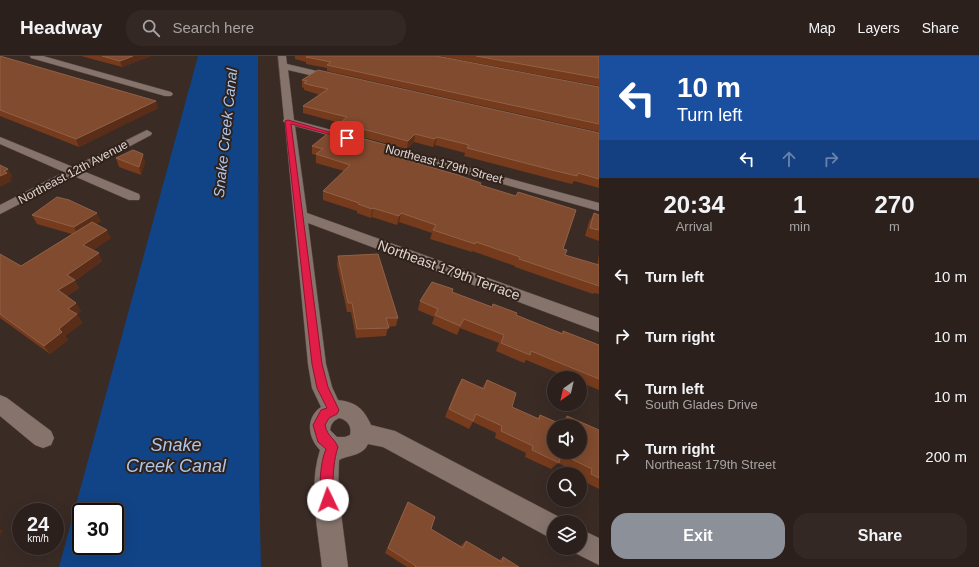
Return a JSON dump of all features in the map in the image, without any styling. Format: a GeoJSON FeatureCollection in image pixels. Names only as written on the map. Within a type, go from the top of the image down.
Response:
{"type":"FeatureCollection","features":[{"type":"Feature","properties":{"kind":"street"},"geometry":{"type":"LineString","coordinates":[[34,56],[168,94]]}},
{"type":"Feature","properties":{"kind":"street"},"geometry":{"type":"LineString","coordinates":[[333,410],[322,388],[317,364],[282,61],[344,80]]}},
{"type":"Feature","properties":{"kind":"street","name":"Northeast 179th Street"},"geometry":{"type":"LineString","coordinates":[[288,121],[599,207]]}},
{"type":"Feature","properties":{"kind":"street","name":"Northeast 12th Avenue"},"geometry":{"type":"LineString","coordinates":[[0,210],[147,133]]}},
{"type":"Feature","properties":{"kind":"street"},"geometry":{"type":"LineString","coordinates":[[0,140],[134,197]]}},
{"type":"Feature","properties":{"kind":"street","name":"Northeast 179th Terrace"},"geometry":{"type":"LineString","coordinates":[[300,215],[599,325]]}},
{"type":"Feature","properties":{"kind":"street"},"geometry":{"type":"LineString","coordinates":[[0,404],[43,438]]}},
{"type":"Feature","properties":{"kind":"street"},"geometry":{"type":"LineString","coordinates":[[333,410],[345,410],[352,412],[361,423],[362,433],[358,442],[353,446],[339,449],[332,447],[322,438],[319,425],[325,414],[333,410]]}},
{"type":"Feature","properties":{"kind":"street"},"geometry":{"type":"LineString","coordinates":[[362,433],[387,438],[547,524]]}},
{"type":"Feature","properties":{"kind":"street"},"geometry":{"type":"LineString","coordinates":[[332,447],[329,454],[326,487],[335,567]]}},
{"type":"Feature","properties":{"kind":"street"},"geometry":{"type":"LineString","coordinates":[[587,546],[599,552]]}},
{"type":"Feature","properties":{"kind":"water","name":"Snake Creek Canal"},"geometry":{"type":"Polygon","coordinates":[[[198,56],[258,56],[259,482],[261,567],[59,567],[62,555],[64,555],[64,549],[72,519],[72,555],[124,555],[124,503],[76,503],[198,56]]]}},
{"type":"Feature","properties":{"kind":"building"},"geometry":{"type":"Polygon","coordinates":[[[0,56],[156,101],[76,139],[0,110],[0,56]]]}},
{"type":"Feature","properties":{"kind":"building"},"geometry":{"type":"Polygon","coordinates":[[[102,56],[133,56],[120,61],[102,56]]]}},
{"type":"Feature","properties":{"kind":"building"},"geometry":{"type":"Polygon","coordinates":[[[436,56],[599,87],[599,124],[327,65],[331,62],[306,57],[436,56]]]}},
{"type":"Feature","properties":{"kind":"building"},"geometry":{"type":"Polygon","coordinates":[[[476,56],[599,56],[599,78],[476,56]]]}},
{"type":"Feature","properties":{"kind":"building"},"geometry":{"type":"Polygon","coordinates":[[[318,70],[599,133],[599,179],[578,173],[577,176],[467,148],[469,145],[437,137],[435,139],[415,134],[408,141],[340,123],[347,117],[303,106],[328,89],[304,83],[307,81],[302,80],[318,70]]]}},
{"type":"Feature","properties":{"kind":"building"},"geometry":{"type":"Polygon","coordinates":[[[332,130],[401,149],[393,156],[458,175],[481,183],[480,185],[516,196],[518,192],[576,210],[563,249],[567,250],[565,255],[599,265],[599,286],[519,259],[520,257],[476,242],[475,244],[433,230],[436,225],[401,213],[399,216],[373,208],[372,209],[323,191],[350,165],[316,154],[323,149],[312,146],[332,130]]]}},
{"type":"Feature","properties":{"kind":"building"},"geometry":{"type":"Polygon","coordinates":[[[133,150],[143,154],[139,167],[116,158],[133,150]]]}},
{"type":"Feature","properties":{"kind":"building"},"geometry":{"type":"Polygon","coordinates":[[[0,165],[8,169],[4,171],[7,173],[0,176],[0,165]]]}},
{"type":"Feature","properties":{"kind":"building"},"geometry":{"type":"Polygon","coordinates":[[[57,197],[69,200],[97,213],[74,227],[32,215],[57,197]]]}},
{"type":"Feature","properties":{"kind":"building"},"geometry":{"type":"Polygon","coordinates":[[[594,213],[599,215],[599,230],[590,228],[594,213]]]}},
{"type":"Feature","properties":{"kind":"building"},"geometry":{"type":"Polygon","coordinates":[[[92,222],[107,230],[83,245],[99,253],[67,275],[75,280],[58,290],[76,303],[68,309],[77,314],[59,329],[62,332],[44,346],[0,314],[0,254],[21,266],[92,222]]]}},
{"type":"Feature","properties":{"kind":"building"},"geometry":{"type":"Polygon","coordinates":[[[378,254],[398,318],[386,318],[389,328],[357,329],[352,303],[348,303],[338,256],[378,254]]]}},
{"type":"Feature","properties":{"kind":"building"},"geometry":{"type":"Polygon","coordinates":[[[432,282],[453,289],[452,292],[492,307],[493,304],[517,313],[516,315],[563,334],[563,331],[599,345],[599,379],[587,374],[587,371],[580,371],[531,351],[530,355],[501,343],[504,335],[464,319],[460,326],[435,315],[438,309],[420,301],[432,282]]]}},
{"type":"Feature","properties":{"kind":"building"},"geometry":{"type":"Polygon","coordinates":[[[462,379],[484,389],[487,380],[516,393],[512,407],[539,419],[540,415],[549,419],[547,419],[547,457],[532,450],[533,446],[501,431],[502,426],[476,414],[473,421],[449,409],[462,379]]]}},
{"type":"Feature","properties":{"kind":"building"},"geometry":{"type":"Polygon","coordinates":[[[567,416],[574,419],[566,419],[567,416]]]}},
{"type":"Feature","properties":{"kind":"building"},"geometry":{"type":"Polygon","coordinates":[[[587,425],[599,430],[599,478],[591,474],[592,469],[571,459],[587,459],[587,425]]]}},
{"type":"Feature","properties":{"kind":"building"},"geometry":{"type":"Polygon","coordinates":[[[551,459],[560,459],[559,463],[551,459]]]}},
{"type":"Feature","properties":{"kind":"building"},"geometry":{"type":"Polygon","coordinates":[[[408,502],[435,517],[431,529],[463,548],[466,541],[502,562],[503,557],[519,567],[415,567],[416,566],[388,548],[408,502]]]}},
{"type":"Feature","properties":{"kind":"route"},"geometry":{"type":"LineString","coordinates":[[328,500],[326,487],[329,454],[332,447],[322,438],[319,425],[325,414],[333,410],[322,388],[317,364],[288,121],[347,138]]}}]}
